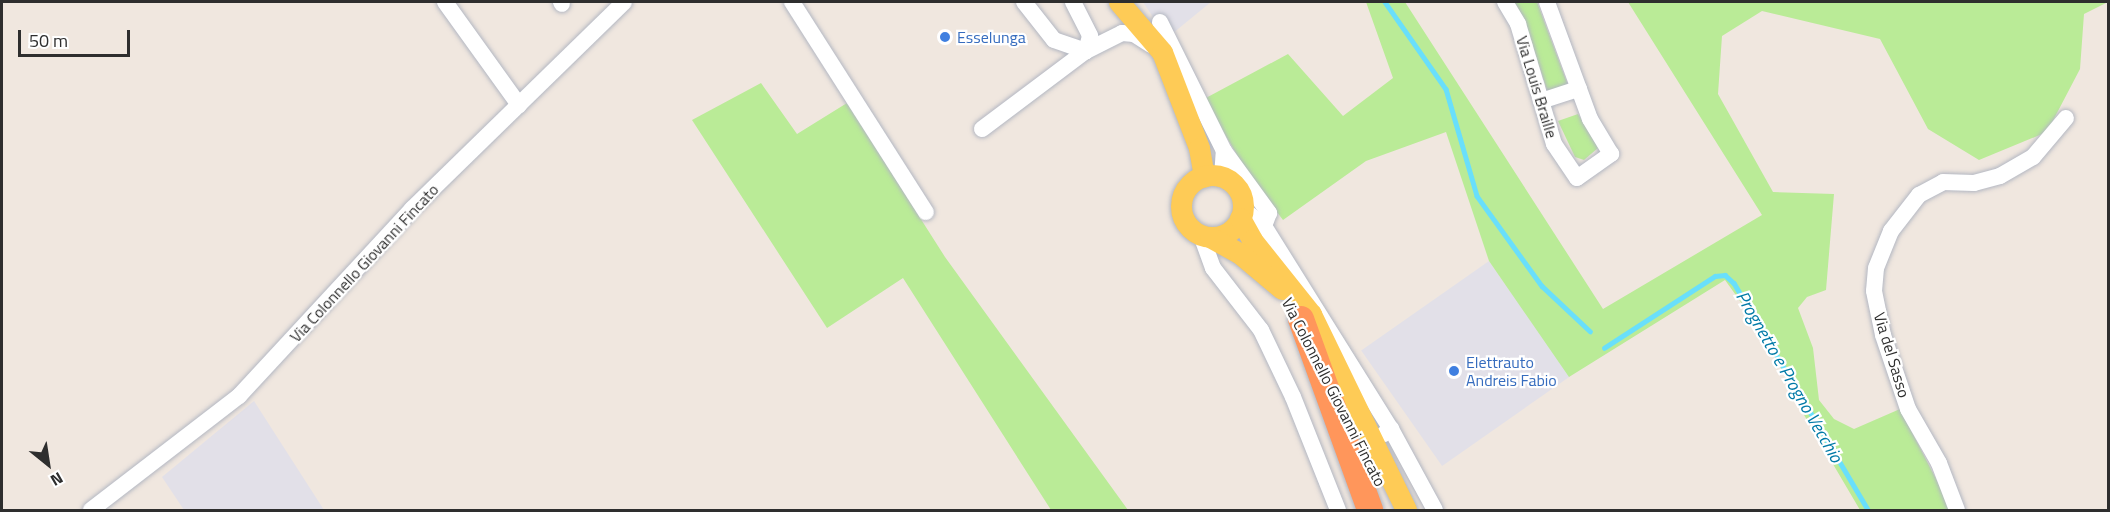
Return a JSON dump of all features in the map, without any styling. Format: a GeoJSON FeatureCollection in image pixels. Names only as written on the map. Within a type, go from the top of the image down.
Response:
{"type":"FeatureCollection","features":[{"type":"Feature","properties":{"kind":"highway"},"geometry":{"type":"LineString","coordinates":[[1301,319],[1370,510]]}},
{"type":"Feature","properties":{"kind":"main road","name":"Via Colonnello Giovanni Fincato"},"geometry":{"type":"LineString","coordinates":[[1119,2],[1161,52],[1213,177],[1238,190],[1242,214],[1252,240],[1311,314],[1406,510]]}},
{"type":"Feature","properties":{"kind":"main road","name":"Via Colonnello Giovanni Fincato"},"geometry":{"type":"LineString","coordinates":[[1213,177],[1189,186],[1182,203],[1185,221],[1206,236],[1239,253],[1282,289],[1301,319],[1394,510]]}},
{"type":"Feature","properties":{"kind":"main road"},"geometry":{"type":"LineString","coordinates":[[1206,236],[1229,232],[1242,214]]}},
{"type":"Feature","properties":{"kind":"street"},"geometry":{"type":"LineString","coordinates":[[445,2],[519,105]]}},
{"type":"Feature","properties":{"kind":"street","name":"Via Colonnello Giovanni Fincato"},"geometry":{"type":"LineString","coordinates":[[91,510],[239,396],[412,209],[624,2]]}},
{"type":"Feature","properties":{"kind":"street"},"geometry":{"type":"LineString","coordinates":[[792,2],[926,212]]}},
{"type":"Feature","properties":{"kind":"street"},"geometry":{"type":"LineString","coordinates":[[1024,2],[1053,40],[1086,51]]}},
{"type":"Feature","properties":{"kind":"street"},"geometry":{"type":"LineString","coordinates":[[1072,2],[1090,36],[1086,51]]}},
{"type":"Feature","properties":{"kind":"street","name":"Via Louis Braille"},"geometry":{"type":"LineString","coordinates":[[1505,2],[1518,24],[1554,144],[1577,178],[1611,154],[1590,119],[1547,2]]}},
{"type":"Feature","properties":{"kind":"street"},"geometry":{"type":"LineString","coordinates":[[1160,22],[1224,151],[1269,213],[1264,226]]}},
{"type":"Feature","properties":{"kind":"street"},"geometry":{"type":"LineString","coordinates":[[982,129],[1086,51],[1122,33],[1134,34],[1161,52]]}},
{"type":"Feature","properties":{"kind":"street"},"geometry":{"type":"LineString","coordinates":[[1541,101],[1579,89]]}},
{"type":"Feature","properties":{"kind":"street","name":"Via del Sasso"},"geometry":{"type":"LineString","coordinates":[[1957,510],[1939,464],[1908,409],[1883,334],[1874,291],[1876,268],[1891,231],[1919,195],[1943,182],[1974,183],[2000,176],[2033,157],[2066,118]]}},
{"type":"Feature","properties":{"kind":"street"},"geometry":{"type":"LineString","coordinates":[[1213,177],[1224,151]]}},
{"type":"Feature","properties":{"kind":"street"},"geometry":{"type":"LineString","coordinates":[[1242,214],[1264,226],[1391,429],[1407,463],[1435,510]]}},
{"type":"Feature","properties":{"kind":"street"},"geometry":{"type":"LineString","coordinates":[[1206,236],[1213,268],[1261,330],[1293,397],[1338,510]]}},
{"type":"Feature","properties":{"kind":"street"},"geometry":{"type":"LineString","coordinates":[[1374,442],[1391,429]]}},
{"type":"Feature","properties":{"kind":"shaded area"},"geometry":{"type":"Polygon","coordinates":[[[1143,2],[1211,2],[1167,38],[1143,2]]]}},
{"type":"Feature","properties":{"kind":"shaded area"},"geometry":{"type":"Polygon","coordinates":[[[1489,261],[1570,377],[1442,466],[1361,350],[1489,261]]]}},
{"type":"Feature","properties":{"kind":"shaded area"},"geometry":{"type":"Polygon","coordinates":[[[254,401],[324,510],[184,510],[162,477],[254,401]]]}},
{"type":"Feature","properties":{"kind":"green space"},"geometry":{"type":"Polygon","coordinates":[[[1366,2],[1405,2],[1603,309],[1762,215],[1628,2],[2108,2],[2084,14],[2080,69],[2047,132],[1979,160],[1928,129],[1880,39],[1762,11],[1722,36],[1718,94],[1773,192],[1834,194],[1826,290],[1807,297],[1798,308],[1813,348],[1819,400],[1834,419],[1854,429],[1900,409],[1952,510],[1860,510],[1797,403],[1768,340],[1725,280],[1569,377],[1489,261],[1446,132],[1366,161],[1283,220],[1249,175],[1204,99],[1288,54],[1343,116],[1393,78],[1366,2]]]}},
{"type":"Feature","properties":{"kind":"green space"},"geometry":{"type":"Polygon","coordinates":[[[1511,2],[1537,2],[1569,88],[1548,93],[1525,23],[1511,2]]]}},
{"type":"Feature","properties":{"kind":"green space"},"geometry":{"type":"Polygon","coordinates":[[[761,83],[797,134],[847,103],[945,257],[1128,510],[1051,510],[903,278],[827,328],[692,120],[761,83]]]}},
{"type":"Feature","properties":{"kind":"green space"},"geometry":{"type":"Polygon","coordinates":[[[1578,114],[1598,148],[1584,160],[1575,157],[1558,121],[1578,114]]]}},
{"type":"Feature","properties":{"kind":"waterway","name":"Prognetto e Progno Vecchio"},"geometry":{"type":"LineString","coordinates":[[1385,2],[1446,89],[1477,196],[1542,286],[1590,331]]}},
{"type":"Feature","properties":{"kind":"waterway","name":"Prognetto e Progno Vecchio"},"geometry":{"type":"LineString","coordinates":[[1604,348],[1715,276],[1725,275],[1734,283],[1868,510]]}},
{"type":"Feature","properties":{"kind":"place","name":"Esselunga"},"geometry":{"type":"Point","coordinates":[945,37]}},
{"type":"Feature","properties":{"kind":"place","name":"Elettrauto Andreis Fabio"},"geometry":{"type":"Point","coordinates":[1454,371]}}]}
